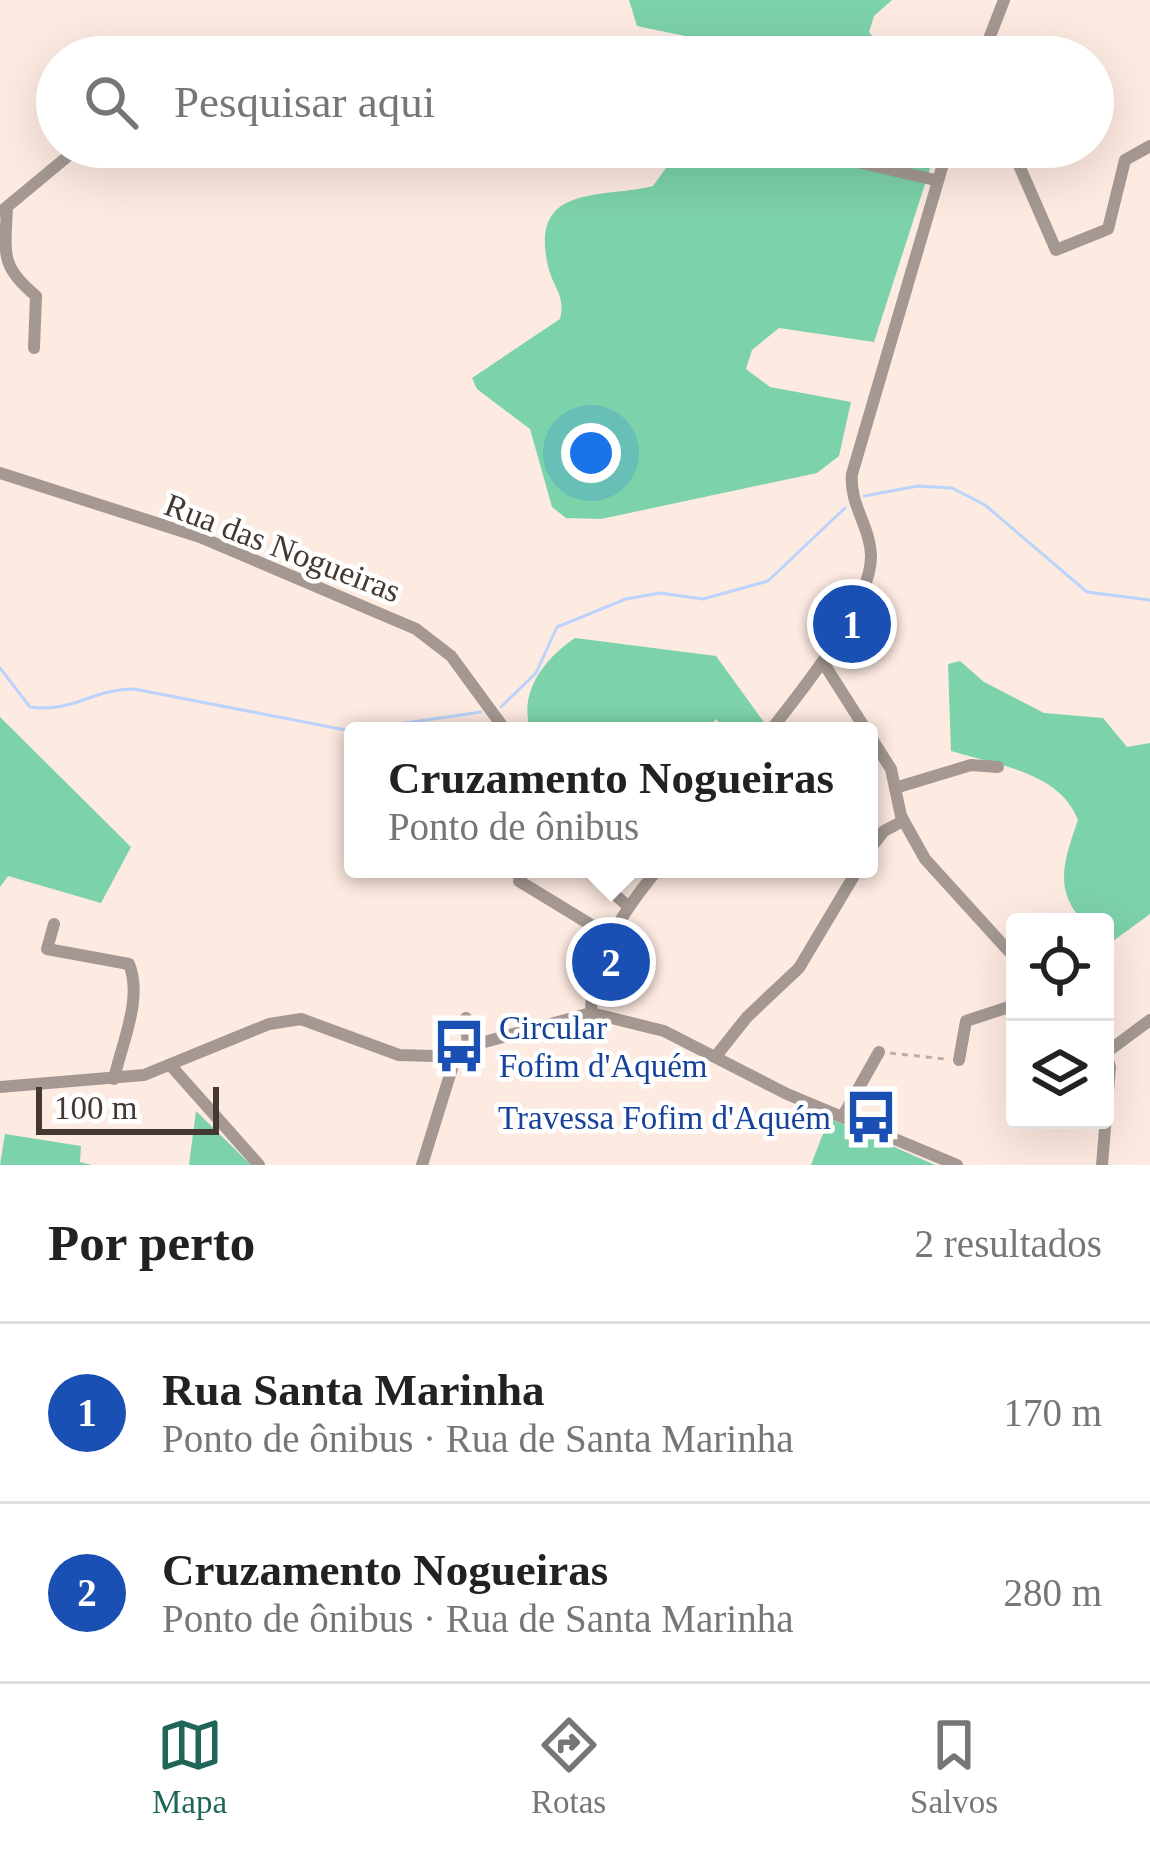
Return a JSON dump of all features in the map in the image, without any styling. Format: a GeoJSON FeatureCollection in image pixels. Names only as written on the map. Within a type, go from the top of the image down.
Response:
{"type":"FeatureCollection","features":[{"type":"Feature","properties":{"kind":"street"},"geometry":{"type":"LineString","coordinates":[[990,36],[1004,0]]}},
{"type":"Feature","properties":{"kind":"street"},"geometry":{"type":"LineString","coordinates":[[1020,168],[1056,250],[1108,229],[1125,160],[1150,146]]}},
{"type":"Feature","properties":{"kind":"street"},"geometry":{"type":"LineString","coordinates":[[34,348],[36,296],[7,277],[2,265],[4,210],[54,168]]}},
{"type":"Feature","properties":{"kind":"street"},"geometry":{"type":"LineString","coordinates":[[884,168],[935,180]]}},
{"type":"Feature","properties":{"kind":"street"},"geometry":{"type":"LineString","coordinates":[[777,722],[824,664],[871,563],[868,534],[851,494],[852,474],[940,168]]}},
{"type":"Feature","properties":{"kind":"street","name":"Rua das Nogueiras"},"geometry":{"type":"LineString","coordinates":[[0,473],[200,537],[416,628],[451,656],[499,722]]}},
{"type":"Feature","properties":{"kind":"street"},"geometry":{"type":"LineString","coordinates":[[824,664],[866,722]]}},
{"type":"Feature","properties":{"kind":"street"},"geometry":{"type":"LineString","coordinates":[[878,749],[903,820],[925,859],[1006,948]]}},
{"type":"Feature","properties":{"kind":"street"},"geometry":{"type":"LineString","coordinates":[[895,788],[970,765],[998,767]]}},
{"type":"Feature","properties":{"kind":"street"},"geometry":{"type":"LineString","coordinates":[[878,839],[903,820]]}},
{"type":"Feature","properties":{"kind":"street"},"geometry":{"type":"LineString","coordinates":[[595,878],[628,906]]}},
{"type":"Feature","properties":{"kind":"street"},"geometry":{"type":"LineString","coordinates":[[591,1013],[594,982],[610,938],[651,878]]}},
{"type":"Feature","properties":{"kind":"street"},"geometry":{"type":"LineString","coordinates":[[716,1056],[747,1017],[799,968],[853,878]]}},
{"type":"Feature","properties":{"kind":"street"},"geometry":{"type":"LineString","coordinates":[[518,881],[610,938]]}},
{"type":"Feature","properties":{"kind":"street"},"geometry":{"type":"LineString","coordinates":[[53,924],[47,949],[116,958],[129,964],[135,978],[134,1006],[125,1023],[114,1079]]}},
{"type":"Feature","properties":{"kind":"street"},"geometry":{"type":"LineString","coordinates":[[959,1060],[966,1021],[1006,1008]]}},
{"type":"Feature","properties":{"kind":"street"},"geometry":{"type":"LineString","coordinates":[[0,1087],[114,1079],[172,1067],[269,1024],[301,1019],[399,1055],[463,1050],[591,1013],[664,1031],[787,1094],[957,1165]]}},
{"type":"Feature","properties":{"kind":"street"},"geometry":{"type":"LineString","coordinates":[[422,1165],[463,1050],[466,1018]]}},
{"type":"Feature","properties":{"kind":"street"},"geometry":{"type":"LineString","coordinates":[[1114,1045],[1150,1020]]}},
{"type":"Feature","properties":{"kind":"street"},"geometry":{"type":"LineString","coordinates":[[844,1114],[879,1052]]}},
{"type":"Feature","properties":{"kind":"street"},"geometry":{"type":"LineString","coordinates":[[172,1067],[259,1165]]}},
{"type":"Feature","properties":{"kind":"street"},"geometry":{"type":"LineString","coordinates":[[1102,1165],[1103,1129]]}},
{"type":"Feature","properties":{"kind":"path"},"geometry":{"type":"LineString","coordinates":[[879,1052],[959,1060]]}},
{"type":"Feature","properties":{"kind":"green space"},"geometry":{"type":"Polygon","coordinates":[[[629,0],[892,0],[874,16],[872,36],[685,36],[637,26],[629,0]]]}},
{"type":"Feature","properties":{"kind":"green space"},"geometry":{"type":"Polygon","coordinates":[[[666,168],[930,168],[874,342],[779,328],[752,350],[746,369],[770,387],[851,402],[839,456],[817,473],[601,519],[566,518],[552,507],[530,429],[477,389],[472,378],[560,319],[560,297],[548,266],[545,239],[549,220],[559,208],[592,195],[653,186],[666,168]]]}},
{"type":"Feature","properties":{"kind":"green space"},"geometry":{"type":"Polygon","coordinates":[[[575,638],[716,656],[764,722],[529,722],[531,690],[554,656],[575,638]]]}},
{"type":"Feature","properties":{"kind":"green space"},"geometry":{"type":"Polygon","coordinates":[[[960,661],[984,682],[1044,713],[1103,718],[1127,747],[1150,743],[1150,914],[1114,940],[1114,913],[1076,913],[1068,898],[1064,873],[1078,820],[1069,804],[1057,791],[1025,773],[951,751],[948,664],[960,661]]]}},
{"type":"Feature","properties":{"kind":"green space"},"geometry":{"type":"Polygon","coordinates":[[[0,717],[131,847],[101,903],[8,876],[0,887],[0,717]]]}},
{"type":"Feature","properties":{"kind":"green space"},"geometry":{"type":"Polygon","coordinates":[[[196,1111],[251,1165],[189,1165],[196,1111]]]}},
{"type":"Feature","properties":{"kind":"green space"},"geometry":{"type":"Polygon","coordinates":[[[829,1118],[935,1165],[811,1165],[829,1118]]]}},
{"type":"Feature","properties":{"kind":"green space"},"geometry":{"type":"Polygon","coordinates":[[[5,1134],[81,1146],[80,1162],[92,1165],[0,1165],[5,1134]]]}},
{"type":"Feature","properties":{"kind":"waterway"},"geometry":{"type":"LineString","coordinates":[[864,496],[918,486],[952,488],[985,505],[1087,592],[1150,600]]}},
{"type":"Feature","properties":{"kind":"waterway"},"geometry":{"type":"LineString","coordinates":[[501,707],[536,673],[557,627],[626,599],[660,593],[703,599],[768,581],[845,508]]}},
{"type":"Feature","properties":{"kind":"waterway"},"geometry":{"type":"LineString","coordinates":[[0,668],[30,707],[59,707],[134,689],[344,730]]}},
{"type":"Feature","properties":{"kind":"waterway"},"geometry":{"type":"LineString","coordinates":[[413,722],[481,712]]}},
{"type":"Feature","properties":{"kind":"place","name":"Rua Santa Marinha"},"geometry":{"type":"Point","coordinates":[852,624]}},
{"type":"Feature","properties":{"kind":"place","name":"Cruzamento Nogueiras"},"geometry":{"type":"Point","coordinates":[611,962]}},
{"type":"Feature","properties":{"kind":"place","name":"Circular Fofim d'Aquém"},"geometry":{"type":"Point","coordinates":[459,1046]}},
{"type":"Feature","properties":{"kind":"place","name":"Travessa Fofim d'Aquém"},"geometry":{"type":"Point","coordinates":[871,1117]}}]}
